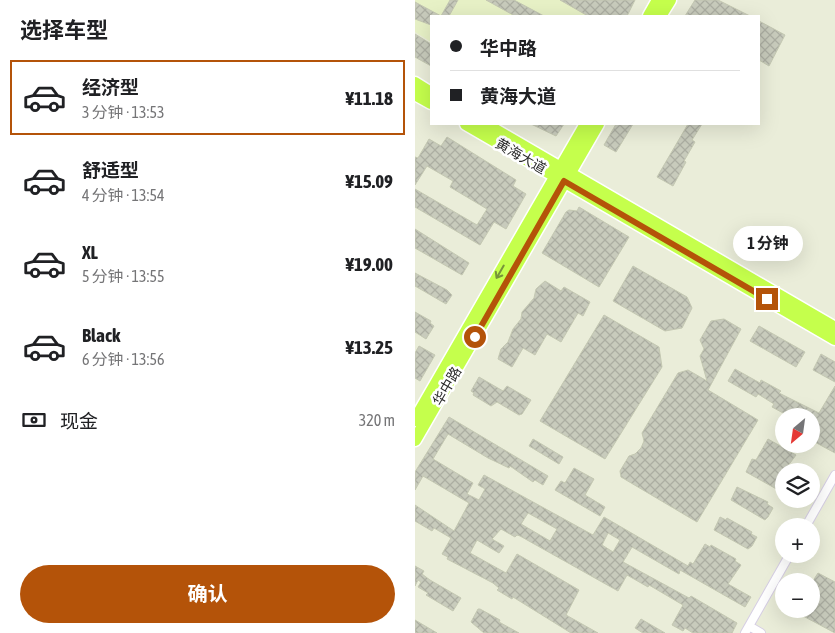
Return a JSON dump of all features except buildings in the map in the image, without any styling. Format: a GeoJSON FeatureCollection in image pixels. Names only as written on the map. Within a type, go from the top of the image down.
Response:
{"type":"FeatureCollection","features":[{"type":"Feature","properties":{"kind":"main road"},"geometry":{"type":"LineString","coordinates":[[650,15],[658,0]]}},
{"type":"Feature","properties":{"kind":"main road"},"geometry":{"type":"LineString","coordinates":[[661,15],[670,0]]}},
{"type":"Feature","properties":{"kind":"main road"},"geometry":{"type":"LineString","coordinates":[[415,83],[430,91]]}},
{"type":"Feature","properties":{"kind":"main road"},"geometry":{"type":"LineString","coordinates":[[415,94],[430,103]]}},
{"type":"Feature","properties":{"kind":"main road","name":"黄海大道"},"geometry":{"type":"LineString","coordinates":[[468,125],[562,175],[835,328]]}},
{"type":"Feature","properties":{"kind":"main road","name":"黄海大道"},"geometry":{"type":"LineString","coordinates":[[487,125],[562,175],[835,339]]}},
{"type":"Feature","properties":{"kind":"main road","name":"华中路"},"geometry":{"type":"LineString","coordinates":[[415,440],[562,175],[586,125]]}},
{"type":"Feature","properties":{"kind":"main road","name":"华中路"},"geometry":{"type":"LineString","coordinates":[[415,420],[562,175],[597,125]]}},
{"type":"Feature","properties":{"kind":"street"},"geometry":{"type":"LineString","coordinates":[[811,518],[835,475]]}},
{"type":"Feature","properties":{"kind":"street"},"geometry":{"type":"LineString","coordinates":[[761,633],[747,630],[785,563]]}},
{"type":"Feature","properties":{"kind":"shaded area"},"geometry":{"type":"Polygon","coordinates":[[[415,0],[598,0],[589,15],[430,15],[430,41],[415,32],[415,0]]]}},
{"type":"Feature","properties":{"kind":"route"},"geometry":{"type":"LineString","coordinates":[[475,337],[564,181],[767,299]]}}]}
